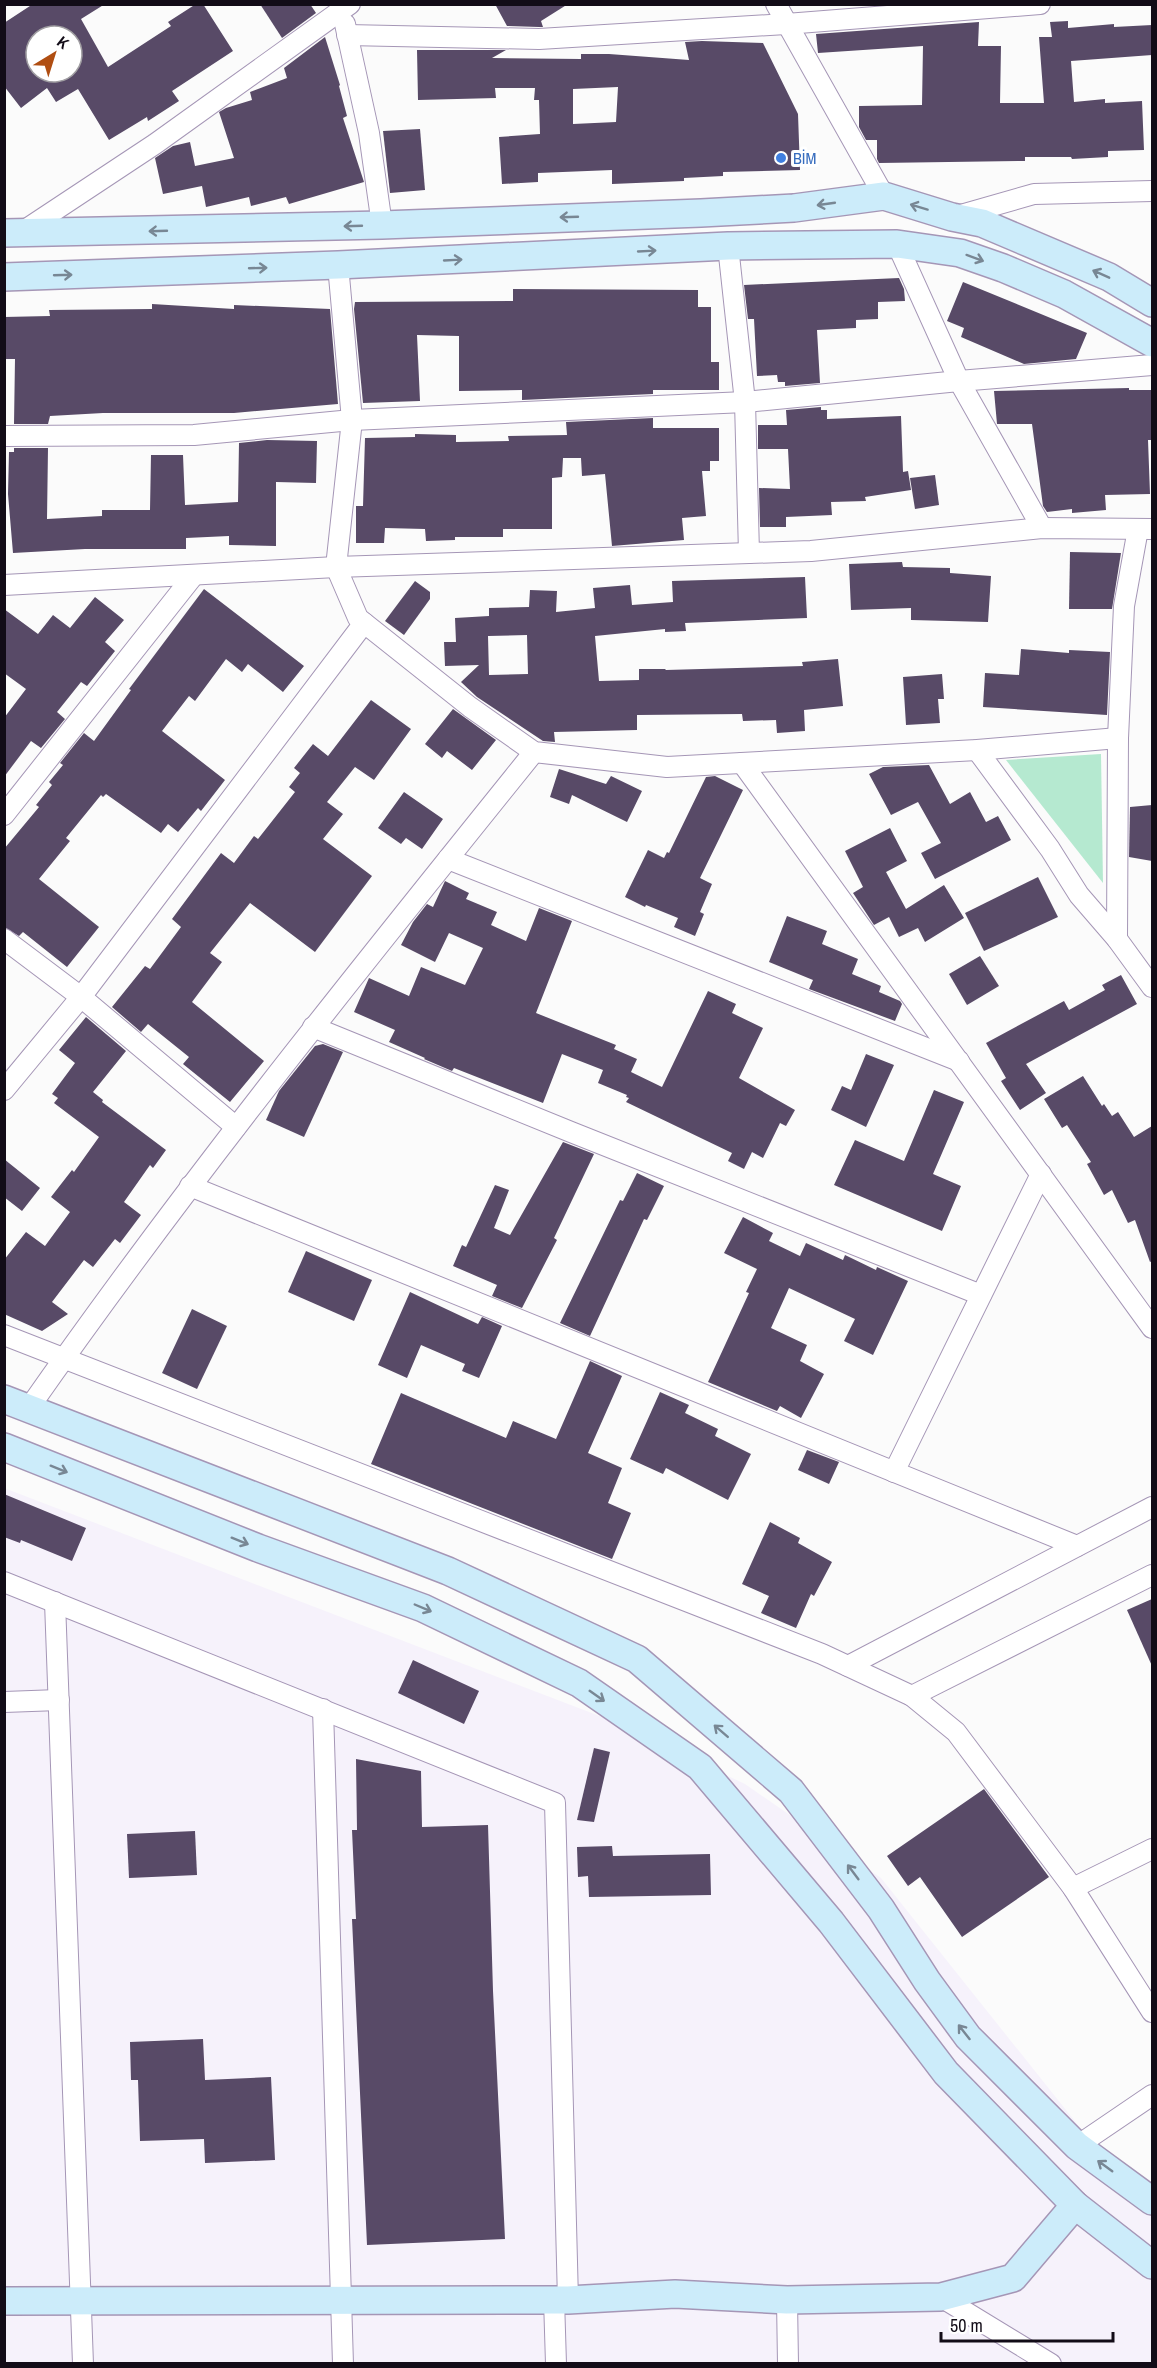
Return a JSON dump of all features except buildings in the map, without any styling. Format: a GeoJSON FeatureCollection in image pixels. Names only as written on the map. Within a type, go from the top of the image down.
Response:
{"type":"FeatureCollection","features":[{"type":"Feature","properties":{"kind":"main road"},"geometry":{"type":"LineString","coordinates":[[11,234],[382,225],[794,208],[884,196],[952,217],[982,223],[1108,277],[1152,303]]}},
{"type":"Feature","properties":{"kind":"main road"},"geometry":{"type":"LineString","coordinates":[[4,277],[338,265],[728,246],[897,244],[960,253],[1003,268],[1064,294],[1152,343]]}},
{"type":"Feature","properties":{"kind":"main road"},"geometry":{"type":"LineString","coordinates":[[17,1404],[448,1570],[637,1659],[791,1791],[881,1909],[927,1981],[968,2037],[1077,2146],[1152,2201]]}},
{"type":"Feature","properties":{"kind":"main road"},"geometry":{"type":"LineString","coordinates":[[4,1448],[258,1548],[423,1608],[579,1683],[700,1767],[831,1922],[946,2073],[1075,2205],[1152,2265]]}},
{"type":"Feature","properties":{"kind":"main road"},"geometry":{"type":"LineString","coordinates":[[4,2301],[561,2300],[675,2294],[787,2300],[941,2297],[1013,2278],[1075,2205]]}},
{"type":"Feature","properties":{"kind":"street"},"geometry":{"type":"LineString","coordinates":[[776,4],[884,196]]}},
{"type":"Feature","properties":{"kind":"street"},"geometry":{"type":"LineString","coordinates":[[347,35],[539,39],[786,24],[973,6],[1040,4]]}},
{"type":"Feature","properties":{"kind":"street"},"geometry":{"type":"LineString","coordinates":[[11,234],[155,144],[343,6],[347,35],[369,133],[382,225]]}},
{"type":"Feature","properties":{"kind":"street"},"geometry":{"type":"LineString","coordinates":[[952,217],[1034,194],[1152,191]]}},
{"type":"Feature","properties":{"kind":"street"},"geometry":{"type":"LineString","coordinates":[[897,244],[959,381],[1042,528]]}},
{"type":"Feature","properties":{"kind":"street"},"geometry":{"type":"LineString","coordinates":[[728,246],[744,402],[748,554]]}},
{"type":"Feature","properties":{"kind":"street"},"geometry":{"type":"LineString","coordinates":[[338,265],[352,420],[336,567],[358,618],[470,707],[534,752],[667,767],[977,750],[1118,738]]}},
{"type":"Feature","properties":{"kind":"street"},"geometry":{"type":"LineString","coordinates":[[4,436],[194,435],[352,420],[744,402],[1152,365]]}},
{"type":"Feature","properties":{"kind":"street"},"geometry":{"type":"LineString","coordinates":[[4,585],[336,567],[811,551],[1042,528],[1145,529],[1124,606],[1118,738],[1117,939]]}},
{"type":"Feature","properties":{"kind":"street"},"geometry":{"type":"LineString","coordinates":[[4,815],[194,575]]}},
{"type":"Feature","properties":{"kind":"street"},"geometry":{"type":"LineString","coordinates":[[4,1090],[81,997],[364,623]]}},
{"type":"Feature","properties":{"kind":"street"},"geometry":{"type":"LineString","coordinates":[[977,750],[1050,849],[1079,895],[1117,939],[1152,987]]}},
{"type":"Feature","properties":{"kind":"street"},"geometry":{"type":"LineString","coordinates":[[17,1404],[65,1357],[190,1186],[313,1027],[534,752]]}},
{"type":"Feature","properties":{"kind":"street"},"geometry":{"type":"LineString","coordinates":[[742,763],[1152,1328]]}},
{"type":"Feature","properties":{"kind":"street"},"geometry":{"type":"LineString","coordinates":[[448,859],[959,1062]]}},
{"type":"Feature","properties":{"kind":"street"},"geometry":{"type":"LineString","coordinates":[[4,939],[81,997],[236,1127]]}},
{"type":"Feature","properties":{"kind":"street"},"geometry":{"type":"LineString","coordinates":[[313,1027],[981,1295]]}},
{"type":"Feature","properties":{"kind":"street"},"geometry":{"type":"LineString","coordinates":[[894,1472],[1041,1174]]}},
{"type":"Feature","properties":{"kind":"street"},"geometry":{"type":"LineString","coordinates":[[190,1186],[1077,1546]]}},
{"type":"Feature","properties":{"kind":"street"},"geometry":{"type":"LineString","coordinates":[[4,1335],[822,1654],[912,1696],[956,1732],[1073,1888],[1152,2012]]}},
{"type":"Feature","properties":{"kind":"street"},"geometry":{"type":"LineString","coordinates":[[848,1666],[1152,1507]]}},
{"type":"Feature","properties":{"kind":"street"},"geometry":{"type":"LineString","coordinates":[[912,1696],[1152,1575]]}},
{"type":"Feature","properties":{"kind":"street"},"geometry":{"type":"LineString","coordinates":[[4,1582],[555,1803],[561,2300],[556,2364]]}},
{"type":"Feature","properties":{"kind":"street"},"geometry":{"type":"LineString","coordinates":[[56,1602],[83,2364]]}},
{"type":"Feature","properties":{"kind":"street"},"geometry":{"type":"LineString","coordinates":[[4,1702],[59,1700]]}},
{"type":"Feature","properties":{"kind":"street"},"geometry":{"type":"LineString","coordinates":[[323,1709],[344,2364]]}},
{"type":"Feature","properties":{"kind":"street"},"geometry":{"type":"LineString","coordinates":[[1073,1888],[1152,1849]]}},
{"type":"Feature","properties":{"kind":"street"},"geometry":{"type":"LineString","coordinates":[[1077,2146],[1152,2095]]}},
{"type":"Feature","properties":{"kind":"street"},"geometry":{"type":"LineString","coordinates":[[941,2297],[1051,2364]]}},
{"type":"Feature","properties":{"kind":"street"},"geometry":{"type":"LineString","coordinates":[[787,2300],[788,2364]]}},
{"type":"Feature","properties":{"kind":"shaded area"},"geometry":{"type":"Polygon","coordinates":[[[4,1488],[610,1720],[745,1784],[881,1878],[1152,2218],[1152,2363],[5,2363],[4,1488]]]}},
{"type":"Feature","properties":{"kind":"green space"},"geometry":{"type":"Polygon","coordinates":[[[1101,754],[1103,883],[1006,760],[1101,754]]]}},
{"type":"Feature","properties":{"kind":"place","name":"BİM"},"geometry":{"type":"Point","coordinates":[781,158]}}]}
